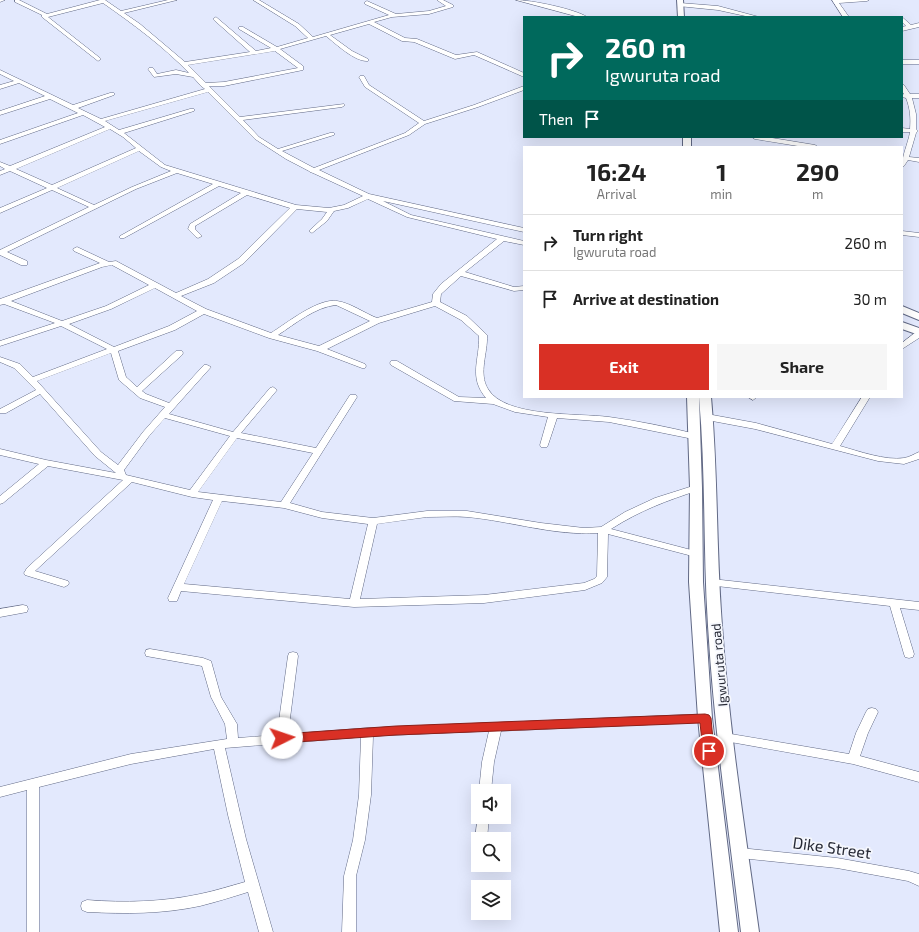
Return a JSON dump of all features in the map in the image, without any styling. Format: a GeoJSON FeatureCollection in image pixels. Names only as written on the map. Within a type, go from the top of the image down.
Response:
{"type":"FeatureCollection","features":[{"type":"Feature","properties":{"kind":"main road"},"geometry":{"type":"LineString","coordinates":[[676,16],[678,2]]}},
{"type":"Feature","properties":{"kind":"main road"},"geometry":{"type":"LineString","coordinates":[[678,2],[681,16]]}},
{"type":"Feature","properties":{"kind":"main road"},"geometry":{"type":"LineString","coordinates":[[903,309],[919,317]]}},
{"type":"Feature","properties":{"kind":"main road"},"geometry":{"type":"LineString","coordinates":[[903,325],[919,333]]}},
{"type":"Feature","properties":{"kind":"main road","name":"Igwuruta road"},"geometry":{"type":"LineString","coordinates":[[693,398],[693,436],[696,488],[696,582],[705,718],[729,932]]}},
{"type":"Feature","properties":{"kind":"main road","name":"Igwuruta road"},"geometry":{"type":"LineString","coordinates":[[705,398],[712,583],[725,737],[750,932]]}},
{"type":"Feature","properties":{"kind":"street"},"geometry":{"type":"LineString","coordinates":[[15,0],[30,0]]}},
{"type":"Feature","properties":{"kind":"street"},"geometry":{"type":"LineString","coordinates":[[15,0],[46,15],[103,0],[121,12],[184,64],[257,138],[276,151],[312,171],[369,196],[409,216],[523,243]]}},
{"type":"Feature","properties":{"kind":"street"},"geometry":{"type":"LineString","coordinates":[[121,12],[175,0]]}},
{"type":"Feature","properties":{"kind":"street"},"geometry":{"type":"LineString","coordinates":[[255,0],[297,25],[312,39]]}},
{"type":"Feature","properties":{"kind":"street"},"geometry":{"type":"LineString","coordinates":[[184,64],[255,53],[327,35],[393,16],[429,12],[451,6],[439,0]]}},
{"type":"Feature","properties":{"kind":"street"},"geometry":{"type":"LineString","coordinates":[[518,0],[581,16]]}},
{"type":"Feature","properties":{"kind":"street"},"geometry":{"type":"LineString","coordinates":[[834,1],[867,0]]}},
{"type":"Feature","properties":{"kind":"street"},"geometry":{"type":"LineString","coordinates":[[834,1],[845,16]]}},
{"type":"Feature","properties":{"kind":"street"},"geometry":{"type":"LineString","coordinates":[[678,2],[711,7],[744,16]]}},
{"type":"Feature","properties":{"kind":"street"},"geometry":{"type":"LineString","coordinates":[[367,4],[393,16]]}},
{"type":"Feature","properties":{"kind":"street"},"geometry":{"type":"LineString","coordinates":[[46,15],[44,18],[98,59]]}},
{"type":"Feature","properties":{"kind":"street"},"geometry":{"type":"LineString","coordinates":[[216,19],[255,53]]}},
{"type":"Feature","properties":{"kind":"street"},"geometry":{"type":"LineString","coordinates":[[903,20],[910,27]]}},
{"type":"Feature","properties":{"kind":"street"},"geometry":{"type":"LineString","coordinates":[[371,23],[404,40],[415,40],[455,57],[475,53],[523,75]]}},
{"type":"Feature","properties":{"kind":"street"},"geometry":{"type":"LineString","coordinates":[[903,29],[919,25]]}},
{"type":"Feature","properties":{"kind":"street"},"geometry":{"type":"LineString","coordinates":[[203,84],[224,84],[301,69],[301,67],[276,48],[241,28]]}},
{"type":"Feature","properties":{"kind":"street"},"geometry":{"type":"LineString","coordinates":[[327,35],[352,54],[366,60]]}},
{"type":"Feature","properties":{"kind":"street"},"geometry":{"type":"LineString","coordinates":[[903,62],[919,62]]}},
{"type":"Feature","properties":{"kind":"street"},"geometry":{"type":"LineString","coordinates":[[150,69],[156,76],[176,72],[194,75]]}},
{"type":"Feature","properties":{"kind":"street"},"geometry":{"type":"LineString","coordinates":[[0,72],[100,121],[141,148],[163,166],[218,184],[295,207],[331,210],[346,207],[369,196],[523,230]]}},
{"type":"Feature","properties":{"kind":"street"},"geometry":{"type":"LineString","coordinates":[[362,77],[366,86],[423,123]]}},
{"type":"Feature","properties":{"kind":"street"},"geometry":{"type":"LineString","coordinates":[[0,87],[18,82]]}},
{"type":"Feature","properties":{"kind":"street"},"geometry":{"type":"LineString","coordinates":[[903,87],[910,96],[916,118],[916,133],[903,163]]}},
{"type":"Feature","properties":{"kind":"street"},"geometry":{"type":"LineString","coordinates":[[312,171],[407,134],[423,123],[476,106],[523,88]]}},
{"type":"Feature","properties":{"kind":"street"},"geometry":{"type":"LineString","coordinates":[[118,132],[208,90]]}},
{"type":"Feature","properties":{"kind":"street"},"geometry":{"type":"LineString","coordinates":[[71,108],[112,94]]}},
{"type":"Feature","properties":{"kind":"street"},"geometry":{"type":"LineString","coordinates":[[903,96],[919,96]]}},
{"type":"Feature","properties":{"kind":"street"},"geometry":{"type":"LineString","coordinates":[[0,113],[49,97]]}},
{"type":"Feature","properties":{"kind":"street"},"geometry":{"type":"LineString","coordinates":[[237,119],[342,105]]}},
{"type":"Feature","properties":{"kind":"street"},"geometry":{"type":"LineString","coordinates":[[100,121],[164,111],[192,110]]}},
{"type":"Feature","properties":{"kind":"street"},"geometry":{"type":"LineString","coordinates":[[0,142],[34,128],[53,124],[83,113]]}},
{"type":"Feature","properties":{"kind":"street"},"geometry":{"type":"LineString","coordinates":[[0,173],[110,127]]}},
{"type":"Feature","properties":{"kind":"street"},"geometry":{"type":"LineString","coordinates":[[903,130],[916,133]]}},
{"type":"Feature","properties":{"kind":"street"},"geometry":{"type":"LineString","coordinates":[[276,151],[332,134]]}},
{"type":"Feature","properties":{"kind":"street"},"geometry":{"type":"LineString","coordinates":[[761,138],[809,146]]}},
{"type":"Feature","properties":{"kind":"street"},"geometry":{"type":"LineString","coordinates":[[0,211],[141,148]]}},
{"type":"Feature","properties":{"kind":"street"},"geometry":{"type":"LineString","coordinates":[[906,158],[919,160]]}},
{"type":"Feature","properties":{"kind":"street"},"geometry":{"type":"LineString","coordinates":[[0,164],[94,207]]}},
{"type":"Feature","properties":{"kind":"street"},"geometry":{"type":"LineString","coordinates":[[0,252],[94,207],[177,171]]}},
{"type":"Feature","properties":{"kind":"street"},"geometry":{"type":"LineString","coordinates":[[122,237],[218,184]]}},
{"type":"Feature","properties":{"kind":"street"},"geometry":{"type":"LineString","coordinates":[[198,236],[191,229],[192,224],[245,192]]}},
{"type":"Feature","properties":{"kind":"street"},"geometry":{"type":"LineString","coordinates":[[176,296],[211,281],[241,261],[295,207]]}},
{"type":"Feature","properties":{"kind":"street"},"geometry":{"type":"LineString","coordinates":[[312,231],[325,220],[331,210]]}},
{"type":"Feature","properties":{"kind":"street"},"geometry":{"type":"LineString","coordinates":[[903,233],[919,235]]}},
{"type":"Feature","properties":{"kind":"street"},"geometry":{"type":"LineString","coordinates":[[436,303],[437,294],[459,273],[502,239]]}},
{"type":"Feature","properties":{"kind":"street"},"geometry":{"type":"LineString","coordinates":[[77,249],[106,263]]}},
{"type":"Feature","properties":{"kind":"street"},"geometry":{"type":"LineString","coordinates":[[0,252],[24,263]]}},
{"type":"Feature","properties":{"kind":"street"},"geometry":{"type":"LineString","coordinates":[[2,301],[106,263],[113,263],[203,311],[272,336],[320,349],[362,366]]}},
{"type":"Feature","properties":{"kind":"street"},"geometry":{"type":"LineString","coordinates":[[459,273],[514,289],[523,288]]}},
{"type":"Feature","properties":{"kind":"street"},"geometry":{"type":"LineString","coordinates":[[0,344],[104,309],[155,285]]}},
{"type":"Feature","properties":{"kind":"street"},"geometry":{"type":"LineString","coordinates":[[2,301],[61,323],[114,350],[122,378],[143,396],[172,407]]}},
{"type":"Feature","properties":{"kind":"street"},"geometry":{"type":"LineString","coordinates":[[272,336],[320,307],[330,303],[338,304],[376,321]]}},
{"type":"Feature","properties":{"kind":"street"},"geometry":{"type":"LineString","coordinates":[[320,349],[376,321],[436,303],[464,318],[483,335],[484,344],[479,371],[481,384],[493,400],[506,407],[553,416],[597,418],[693,436]]}},
{"type":"Feature","properties":{"kind":"street"},"geometry":{"type":"LineString","coordinates":[[32,380],[172,328],[203,311]]}},
{"type":"Feature","properties":{"kind":"street"},"geometry":{"type":"LineString","coordinates":[[903,346],[919,333]]}},
{"type":"Feature","properties":{"kind":"street"},"geometry":{"type":"LineString","coordinates":[[137,391],[179,353]]}},
{"type":"Feature","properties":{"kind":"street"},"geometry":{"type":"LineString","coordinates":[[0,359],[17,366],[32,380],[98,454],[124,475]]}},
{"type":"Feature","properties":{"kind":"street"},"geometry":{"type":"LineString","coordinates":[[394,363],[457,399],[493,400]]}},
{"type":"Feature","properties":{"kind":"street"},"geometry":{"type":"LineString","coordinates":[[64,583],[29,573],[30,570],[124,475],[146,434],[172,407],[207,366]]}},
{"type":"Feature","properties":{"kind":"street"},"geometry":{"type":"LineString","coordinates":[[2,411],[41,390]]}},
{"type":"Feature","properties":{"kind":"street"},"geometry":{"type":"LineString","coordinates":[[192,494],[235,435],[273,390]]}},
{"type":"Feature","properties":{"kind":"street"},"geometry":{"type":"LineString","coordinates":[[284,505],[353,397]]}},
{"type":"Feature","properties":{"kind":"street"},"geometry":{"type":"LineString","coordinates":[[834,448],[865,398]]}},
{"type":"Feature","properties":{"kind":"street"},"geometry":{"type":"LineString","coordinates":[[164,415],[235,435],[319,451]]}},
{"type":"Feature","properties":{"kind":"street"},"geometry":{"type":"LineString","coordinates":[[544,446],[553,416]]}},
{"type":"Feature","properties":{"kind":"street"},"geometry":{"type":"LineString","coordinates":[[707,417],[782,433],[834,448],[901,461],[918,456]]}},
{"type":"Feature","properties":{"kind":"street"},"geometry":{"type":"LineString","coordinates":[[0,452],[46,463],[124,475],[192,494],[284,505],[322,515],[373,521],[427,514],[467,514],[548,527],[584,531],[603,530],[696,554]]}},
{"type":"Feature","properties":{"kind":"street"},"geometry":{"type":"LineString","coordinates":[[0,501],[46,463]]}},
{"type":"Feature","properties":{"kind":"street"},"geometry":{"type":"LineString","coordinates":[[603,530],[628,514],[658,500],[696,488]]}},
{"type":"Feature","properties":{"kind":"street"},"geometry":{"type":"LineString","coordinates":[[173,598],[219,497]]}},
{"type":"Feature","properties":{"kind":"street"},"geometry":{"type":"LineString","coordinates":[[354,603],[373,521]]}},
{"type":"Feature","properties":{"kind":"street"},"geometry":{"type":"LineString","coordinates":[[178,586],[354,603],[484,599],[584,586],[598,581],[602,577],[603,530]]}},
{"type":"Feature","properties":{"kind":"street"},"geometry":{"type":"LineString","coordinates":[[712,583],[919,606]]}},
{"type":"Feature","properties":{"kind":"street"},"geometry":{"type":"LineString","coordinates":[[894,603],[909,654]]}},
{"type":"Feature","properties":{"kind":"street"},"geometry":{"type":"LineString","coordinates":[[0,613],[23,609]]}},
{"type":"Feature","properties":{"kind":"street"},"geometry":{"type":"LineString","coordinates":[[150,653],[203,662],[207,664],[216,697],[231,724],[233,743]]}},
{"type":"Feature","properties":{"kind":"street"},"geometry":{"type":"LineString","coordinates":[[282,738],[293,656]]}},
{"type":"Feature","properties":{"kind":"street"},"geometry":{"type":"LineString","coordinates":[[853,759],[862,733],[872,712]]}},
{"type":"Feature","properties":{"kind":"street"},"geometry":{"type":"LineString","coordinates":[[0,792],[131,759],[219,744],[367,732],[705,718]]}},
{"type":"Feature","properties":{"kind":"street"},"geometry":{"type":"LineString","coordinates":[[486,784],[488,762],[496,726]]}},
{"type":"Feature","properties":{"kind":"street"},"geometry":{"type":"LineString","coordinates":[[349,932],[350,876],[359,840],[365,795],[367,732]]}},
{"type":"Feature","properties":{"kind":"street"},"geometry":{"type":"LineString","coordinates":[[725,737],[853,759],[919,777]]}},
{"type":"Feature","properties":{"kind":"street"},"geometry":{"type":"LineString","coordinates":[[219,744],[228,794],[266,932]]}},
{"type":"Feature","properties":{"kind":"street"},"geometry":{"type":"LineString","coordinates":[[32,930],[33,784]]}},
{"type":"Feature","properties":{"kind":"street","name":"Dike Street"},"geometry":{"type":"LineString","coordinates":[[740,853],[837,863],[909,876],[919,880]]}},
{"type":"Feature","properties":{"kind":"street"},"geometry":{"type":"LineString","coordinates":[[87,906],[120,908],[165,906],[201,900],[252,885]]}},
{"type":"Feature","properties":{"kind":"route"},"geometry":{"type":"LineString","coordinates":[[282,738],[396,730],[705,718],[709,751]]}}]}
